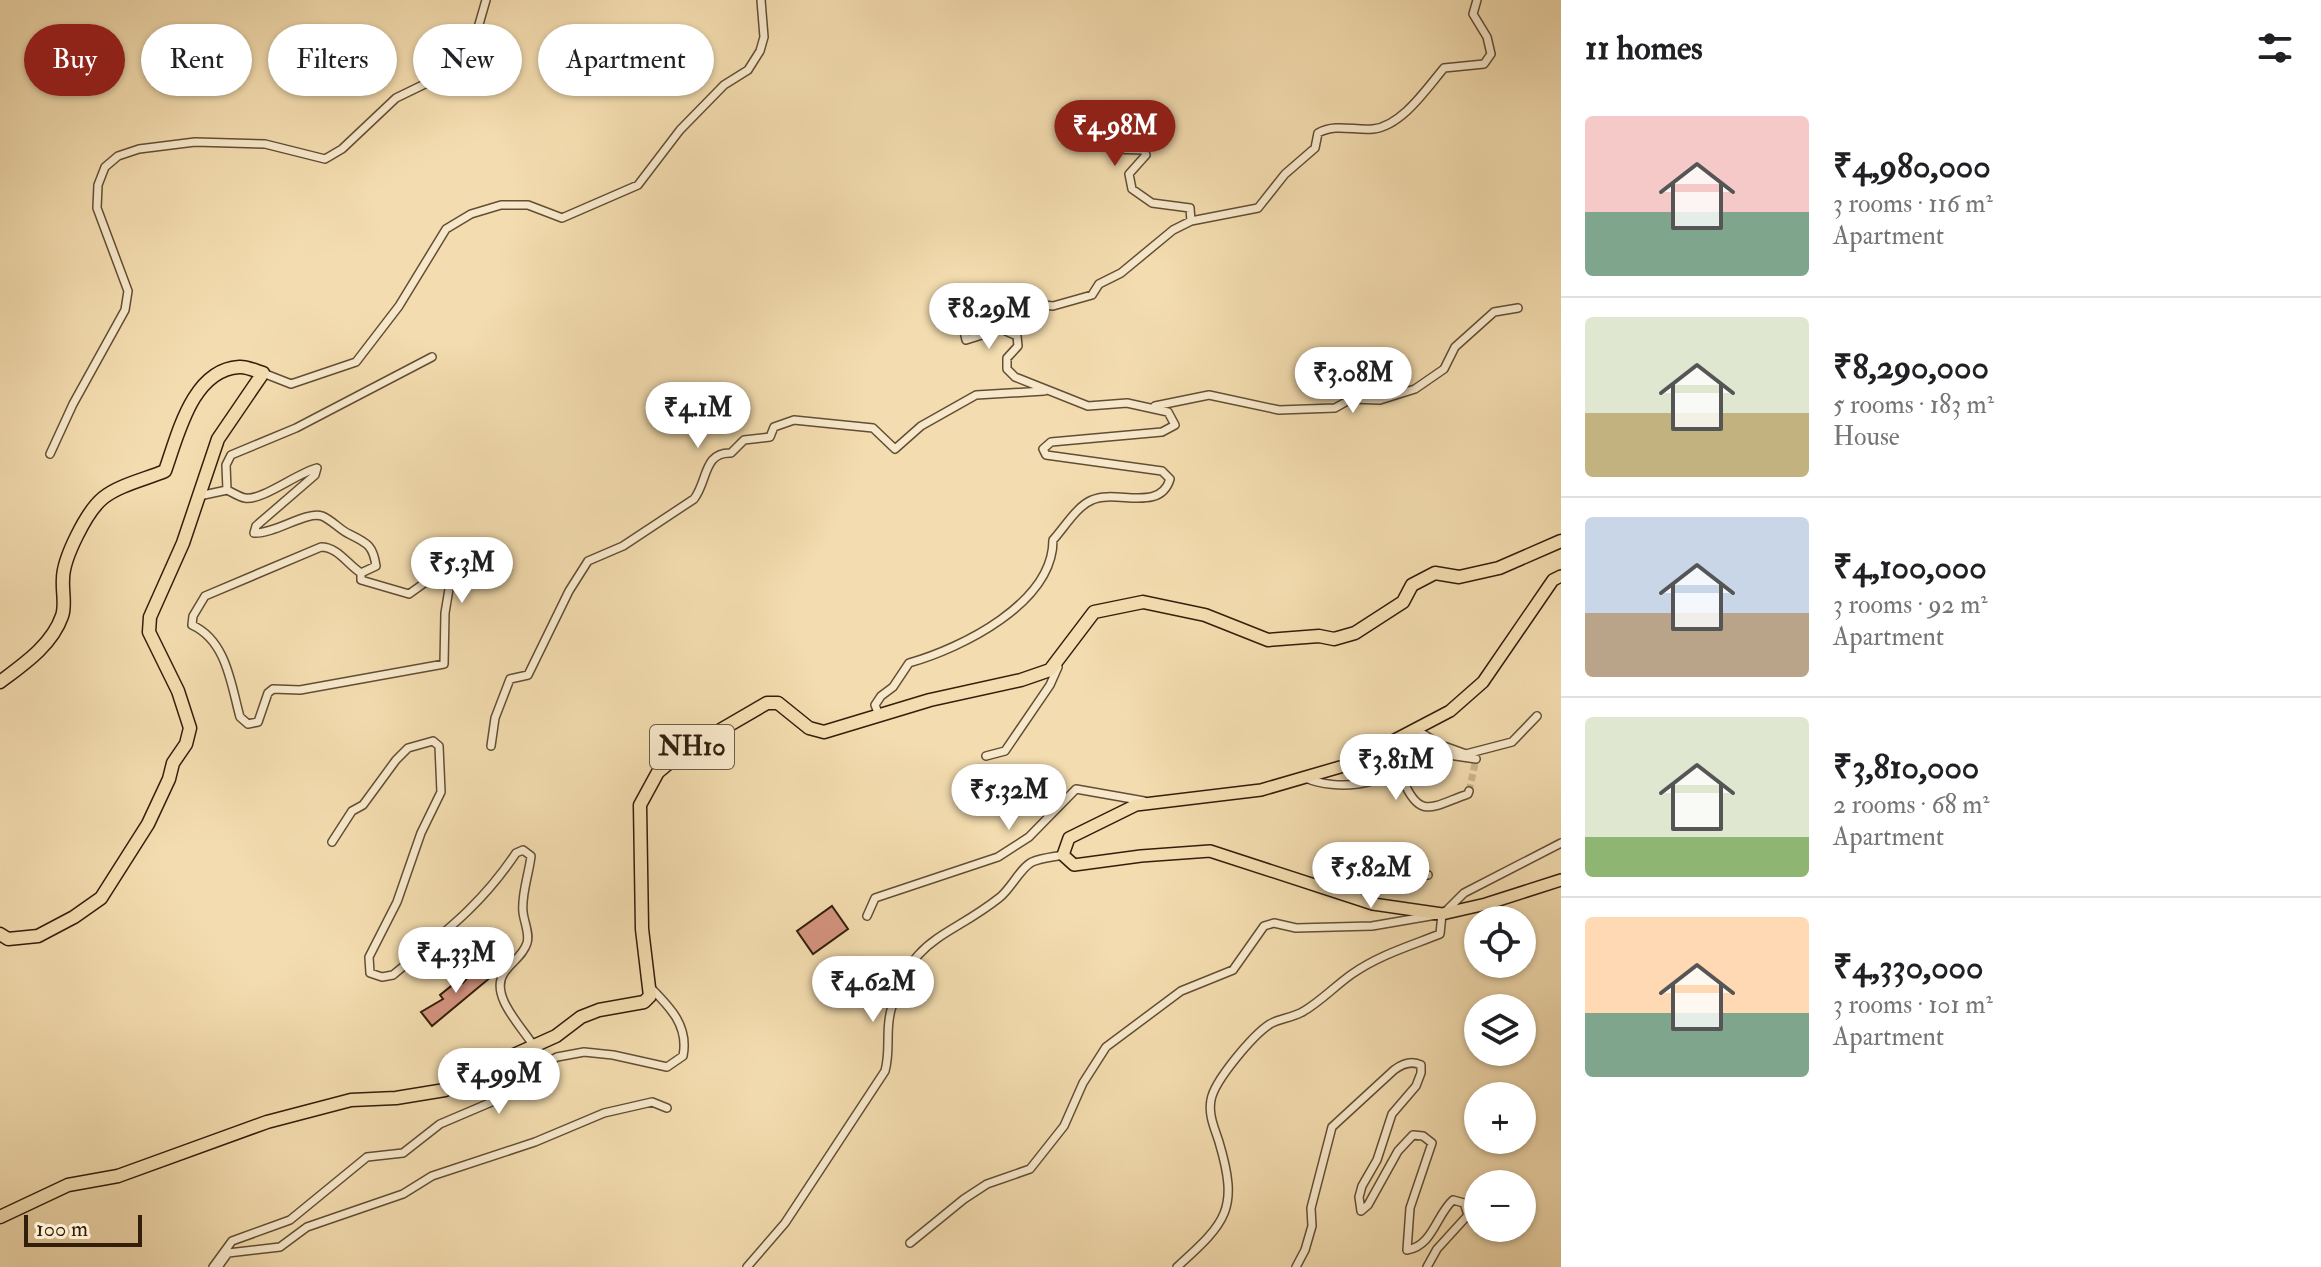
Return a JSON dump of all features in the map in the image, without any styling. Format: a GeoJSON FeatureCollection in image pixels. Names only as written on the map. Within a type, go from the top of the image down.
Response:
{"type":"FeatureCollection","features":[{"type":"Feature","properties":{"kind":"highway"},"geometry":{"type":"LineString","coordinates":[[0,682],[51,637],[63,613],[63,576],[70,554],[84,522],[99,502],[107,495],[165,471],[193,401],[204,383],[219,372],[241,366],[263,373],[218,439],[183,543],[150,617],[149,632],[178,691],[190,728],[186,744],[173,763],[148,824],[101,898],[38,936],[8,939],[0,934]]}},
{"type":"Feature","properties":{"kind":"highway","name":"NH10"},"geometry":{"type":"LineString","coordinates":[[649,986],[642,929],[640,805],[658,772],[681,753],[767,703],[778,703],[809,728],[824,732],[879,715],[1021,680],[1050,670],[1094,612],[1143,602],[1205,615],[1268,640],[1319,636],[1334,639],[1355,633],[1403,602],[1412,585],[1435,573],[1459,577],[1499,568],[1561,541]]}},
{"type":"Feature","properties":{"kind":"highway"},"geometry":{"type":"LineString","coordinates":[[0,1217],[68,1185],[129,1172],[267,1122],[351,1100],[396,1098],[445,1090],[480,1076],[533,1045],[556,1036],[581,1017],[599,1010],[644,1002],[650,996],[649,986]]}},
{"type":"Feature","properties":{"kind":"main road"},"geometry":{"type":"LineString","coordinates":[[1561,576],[1553,580],[1483,682],[1450,711],[1347,765],[1261,790],[1136,805],[1069,838],[1063,855],[1074,865],[1210,851],[1348,898],[1396,909],[1442,914],[1486,904],[1561,880]]}},
{"type":"Feature","properties":{"kind":"street"},"geometry":{"type":"LineString","coordinates":[[50,454],[73,404],[125,310],[128,291],[97,208],[98,185],[105,167],[118,156],[139,149],[195,142],[265,144],[325,159],[342,149],[396,98],[462,66],[471,52],[486,0]]}},
{"type":"Feature","properties":{"kind":"street"},"geometry":{"type":"LineString","coordinates":[[263,373],[291,384],[356,362],[399,306],[446,229],[471,214],[501,205],[528,205],[562,218],[638,185],[691,119],[724,85],[748,70],[760,51],[764,37],[761,0]]}},
{"type":"Feature","properties":{"kind":"street"},"geometry":{"type":"LineString","coordinates":[[879,715],[875,705],[893,687],[909,663],[943,653],[965,642],[1028,597],[1048,569],[1053,540],[1088,502],[1100,497],[1137,499],[1156,496],[1168,488],[1170,479],[1162,471],[1061,458],[1046,455],[1043,449],[1051,442],[1162,432],[1175,425],[1168,412],[1127,403],[1088,406],[1015,377],[1007,369],[1007,358],[1018,346],[1017,336],[1001,329],[966,340],[964,331],[972,318],[984,305],[1003,296],[1025,303],[1053,306],[1092,295],[1099,284],[1121,273],[1173,230],[1191,221],[1258,208],[1285,174],[1315,148],[1318,133],[1325,129],[1349,127],[1374,129],[1398,117],[1444,68],[1484,64],[1491,54],[1487,37],[1473,14],[1477,0]]}},
{"type":"Feature","properties":{"kind":"street"},"geometry":{"type":"LineString","coordinates":[[1138,127],[1111,139],[1107,145],[1110,149],[1144,150],[1144,160],[1129,174],[1132,189],[1152,203],[1190,208],[1191,221]]}},
{"type":"Feature","properties":{"kind":"street"},"geometry":{"type":"LineString","coordinates":[[1153,407],[1209,395],[1279,410],[1335,408],[1351,399],[1380,400],[1415,389],[1444,369],[1455,347],[1494,312],[1518,308]]}},
{"type":"Feature","properties":{"kind":"street"},"geometry":{"type":"LineString","coordinates":[[227,490],[226,465],[231,455],[296,428],[432,357]]}},
{"type":"Feature","properties":{"kind":"street"},"geometry":{"type":"LineString","coordinates":[[491,746],[495,718],[510,679],[528,675],[569,591],[588,561],[623,546],[694,499],[701,490],[710,460],[719,453],[731,453],[744,440],[770,437],[774,427],[794,420],[873,428],[895,449],[921,426],[976,395],[1050,391]]}},
{"type":"Feature","properties":{"kind":"street"},"geometry":{"type":"LineString","coordinates":[[199,496],[227,490],[247,499],[302,471],[317,468],[315,475],[256,526],[254,533],[266,534],[310,516],[322,516],[350,535],[366,540],[374,551],[376,566],[361,573]]}},
{"type":"Feature","properties":{"kind":"street"},"geometry":{"type":"LineString","coordinates":[[321,547],[329,547],[349,560],[361,573],[361,580],[409,594],[437,574],[446,572],[451,577],[445,613],[444,664],[300,690],[273,689],[268,693],[258,722],[248,724],[240,717],[234,685],[225,661],[203,630],[192,625],[193,616],[205,596],[321,547]]}},
{"type":"Feature","properties":{"kind":"street"},"geometry":{"type":"LineString","coordinates":[[986,756],[1005,751],[1050,685],[1062,657]]}},
{"type":"Feature","properties":{"kind":"street"},"geometry":{"type":"LineString","coordinates":[[1415,729],[1441,745],[1466,754],[1512,742],[1537,716]]}},
{"type":"Feature","properties":{"kind":"street"},"geometry":{"type":"LineString","coordinates":[[332,842],[352,811],[363,805],[408,748],[433,741],[439,746],[441,792],[421,833],[397,902],[369,957],[370,973],[382,977],[393,975],[456,925],[480,902],[516,853],[523,850],[531,856],[528,886],[523,899],[529,940],[502,975],[499,987],[505,1003],[533,1045]]}},
{"type":"Feature","properties":{"kind":"street"},"geometry":{"type":"LineString","coordinates":[[1441,745],[1442,754],[1476,759]]}},
{"type":"Feature","properties":{"kind":"street"},"geometry":{"type":"LineString","coordinates":[[1304,777],[1317,783],[1356,785],[1395,776],[1403,780],[1412,802],[1418,806],[1431,807],[1469,791]]}},
{"type":"Feature","properties":{"kind":"street"},"geometry":{"type":"LineString","coordinates":[[867,916],[875,898],[998,857],[1029,837],[1076,789],[1162,804]]}},
{"type":"Feature","properties":{"kind":"street"},"geometry":{"type":"LineString","coordinates":[[910,1243],[987,1184],[1030,1169],[1064,1126],[1083,1083],[1106,1047],[1181,991],[1233,970],[1264,926],[1274,923],[1296,928],[1372,926],[1442,914],[1464,893],[1561,843]]}},
{"type":"Feature","properties":{"kind":"street"},"geometry":{"type":"LineString","coordinates":[[747,1267],[785,1223],[885,1071],[891,1050],[888,1033],[890,1011],[911,963],[932,939],[1002,897],[1030,863],[1063,855]]}},
{"type":"Feature","properties":{"kind":"street"},"geometry":{"type":"LineString","coordinates":[[1348,898],[1376,878],[1428,875]]}},
{"type":"Feature","properties":{"kind":"street"},"geometry":{"type":"LineString","coordinates":[[1177,1267],[1217,1229],[1227,1213],[1226,1164],[1210,1115],[1211,1098],[1232,1066],[1254,1037],[1272,1022],[1300,1014],[1352,974],[1379,958],[1440,934],[1442,914]]}},
{"type":"Feature","properties":{"kind":"street"},"geometry":{"type":"LineString","coordinates":[[215,1267],[232,1241],[290,1220],[367,1157],[403,1153],[440,1124],[494,1101],[528,1073],[557,1057],[584,1052],[667,1067],[683,1056],[686,1040],[679,1020],[649,986]]}},
{"type":"Feature","properties":{"kind":"street"},"geometry":{"type":"LineString","coordinates":[[1296,1267],[1312,1226],[1311,1208],[1332,1127],[1394,1070],[1416,1063],[1421,1065],[1421,1073],[1416,1086],[1392,1114],[1377,1160],[1359,1197],[1361,1211],[1368,1205],[1398,1151],[1413,1135],[1423,1136],[1432,1143],[1410,1208],[1407,1250],[1419,1248],[1429,1237],[1443,1208],[1453,1200],[1464,1203],[1468,1215],[1437,1249],[1427,1267]]}},
{"type":"Feature","properties":{"kind":"street"},"geometry":{"type":"LineString","coordinates":[[215,1267],[228,1253],[280,1247],[307,1227],[403,1194],[432,1176],[535,1142],[604,1113],[652,1102],[667,1108]]}},
{"type":"Feature","properties":{"kind":"building"},"geometry":{"type":"Polygon","coordinates":[[[832,906],[848,929],[813,954],[797,931],[832,906]]]}},
{"type":"Feature","properties":{"kind":"building"},"geometry":{"type":"Polygon","coordinates":[[[480,964],[491,977],[432,1026],[421,1012],[443,999],[440,995],[460,979],[463,983],[480,964]]]}},
{"type":"Feature","properties":{"kind":"tunnel"},"geometry":{"type":"LineString","coordinates":[[1469,791],[1476,759]]}}]}
